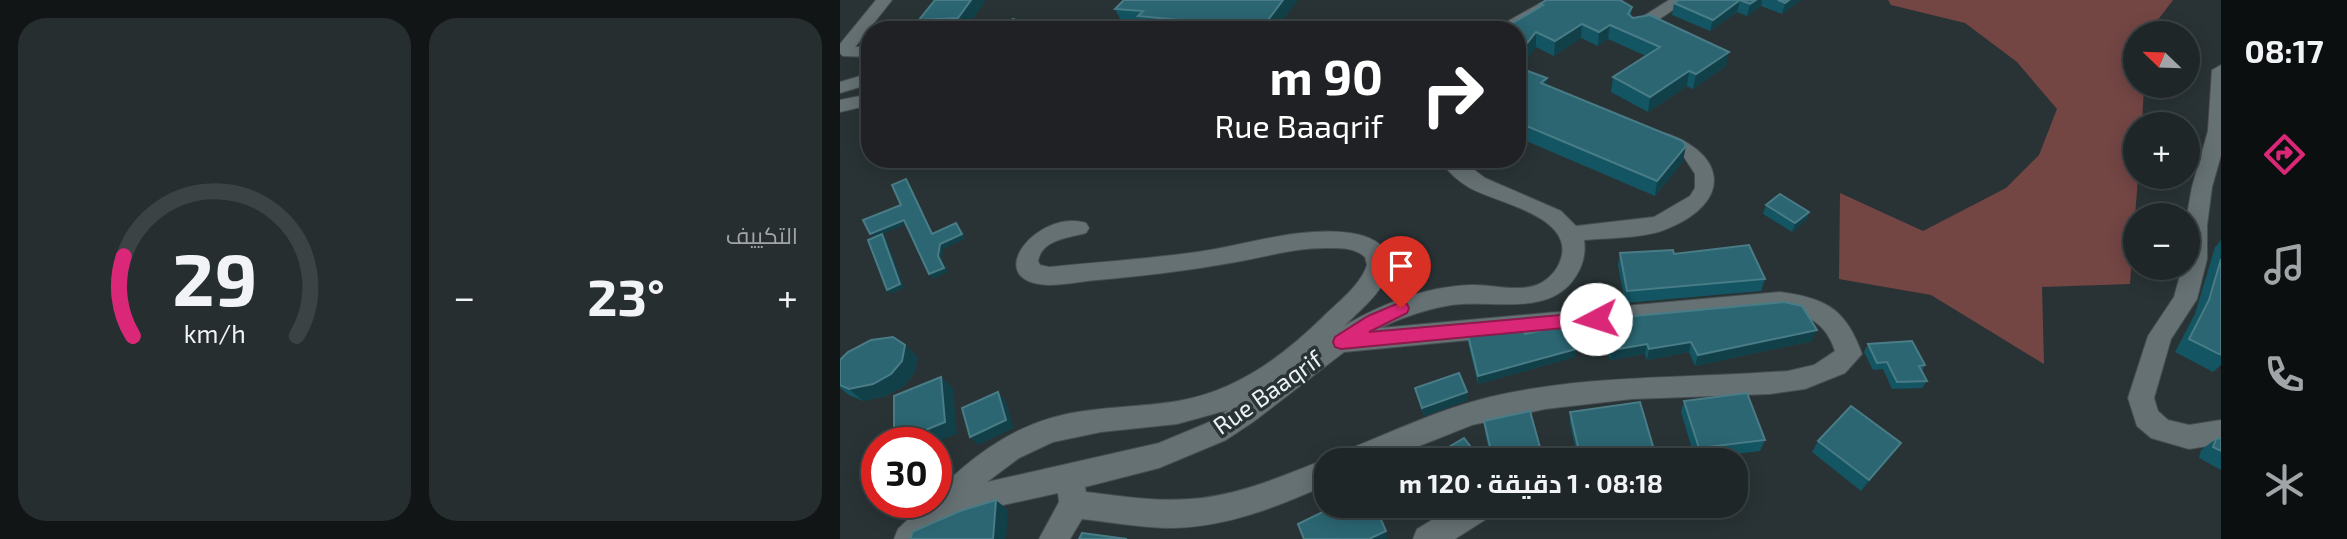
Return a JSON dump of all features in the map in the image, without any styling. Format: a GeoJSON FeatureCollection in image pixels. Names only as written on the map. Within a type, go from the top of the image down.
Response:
{"type":"FeatureCollection","features":[{"type":"Feature","properties":{"kind":"street"},"geometry":{"type":"LineString","coordinates":[[863,21],[884,0]]}},
{"type":"Feature","properties":{"kind":"street"},"geometry":{"type":"LineString","coordinates":[[1517,21],[1558,0]]}},
{"type":"Feature","properties":{"kind":"street"},"geometry":{"type":"LineString","coordinates":[[1637,27],[1680,0]]}},
{"type":"Feature","properties":{"kind":"street"},"geometry":{"type":"LineString","coordinates":[[861,23],[846,38],[846,51],[861,52]]}},
{"type":"Feature","properties":{"kind":"street"},"geometry":{"type":"LineString","coordinates":[[2221,70],[2218,131],[2196,225],[2196,259],[2185,299],[2160,336],[2141,398],[2146,418],[2161,430],[2189,437],[2221,432]]}},
{"type":"Feature","properties":{"kind":"street"},"geometry":{"type":"LineString","coordinates":[[840,88],[861,81]]}},
{"type":"Feature","properties":{"kind":"street"},"geometry":{"type":"LineString","coordinates":[[840,106],[861,101]]}},
{"type":"Feature","properties":{"kind":"street"},"geometry":{"type":"LineString","coordinates":[[1454,168],[1471,181],[1549,214],[1570,234],[1659,225],[1697,201],[1705,188],[1705,174],[1689,150],[1643,131]]}},
{"type":"Feature","properties":{"kind":"street"},"geometry":{"type":"LineString","coordinates":[[909,539],[995,460],[1034,436],[1103,418],[1187,412],[1224,400],[1257,385],[1287,366],[1312,343],[1370,283],[1378,270],[1378,259],[1374,251],[1366,246],[1331,239],[1180,263],[1049,276],[1031,272],[1027,267],[1026,257],[1035,244],[1053,234],[1078,228]]}},
{"type":"Feature","properties":{"kind":"street","name":"Rue Baaqrif"},"geometry":{"type":"LineString","coordinates":[[909,539],[981,498],[1071,491],[1189,445],[1256,407],[1341,342],[1374,321],[1420,302],[1473,294],[1534,295],[1550,288],[1564,276],[1571,265],[1573,242],[1570,234]]}},
{"type":"Feature","properties":{"kind":"street"},"geometry":{"type":"LineString","coordinates":[[1341,342],[1780,301],[1811,306],[1831,317],[1845,340],[1849,354],[1839,365],[1823,373],[1788,382],[1598,392],[1489,410],[1443,424],[1384,448]]}},
{"type":"Feature","properties":{"kind":"street"},"geometry":{"type":"LineString","coordinates":[[1054,539],[1071,491],[1170,514],[1212,512],[1261,500],[1314,477]]}},
{"type":"Feature","properties":{"kind":"street"},"geometry":{"type":"LineString","coordinates":[[1428,539],[1462,518]]}},
{"type":"Feature","properties":{"kind":"shaded area"},"geometry":{"type":"Polygon","coordinates":[[[1888,0],[2173,0],[2157,21],[2123,21],[2123,98],[2143,98],[2143,112],[2123,112],[2123,189],[2137,189],[2136,203],[2123,203],[2123,280],[2130,280],[2130,284],[2042,287],[2044,364],[1931,295],[1839,279],[1840,193],[1923,231],[2006,188],[2039,155],[2057,109],[2017,62],[1965,23],[1891,5],[1888,0]]]}},
{"type":"Feature","properties":{"kind":"building"},"geometry":{"type":"Polygon","coordinates":[[[935,0],[971,0],[958,18],[919,20],[935,0]]]}},
{"type":"Feature","properties":{"kind":"building"},"geometry":{"type":"Polygon","coordinates":[[[1124,0],[1283,0],[1267,21],[1190,21],[1138,16],[1143,11],[1115,9],[1124,0]]]}},
{"type":"Feature","properties":{"kind":"building"},"geometry":{"type":"Polygon","coordinates":[[[1547,0],[1620,0],[1632,7],[1628,14],[1633,18],[1650,15],[1729,52],[1696,74],[1689,71],[1650,97],[1613,77],[1660,47],[1610,25],[1599,32],[1582,24],[1555,41],[1536,32],[1526,45],[1526,21],[1516,21],[1543,5],[1540,4],[1547,0]]]}},
{"type":"Feature","properties":{"kind":"building"},"geometry":{"type":"Polygon","coordinates":[[[1679,0],[1740,0],[1713,20],[1674,3],[1679,0]]]}},
{"type":"Feature","properties":{"kind":"building"},"geometry":{"type":"Polygon","coordinates":[[[1740,0],[1756,0],[1750,4],[1740,0]]]}},
{"type":"Feature","properties":{"kind":"building"},"geometry":{"type":"Polygon","coordinates":[[[1526,70],[1547,78],[1541,83],[1683,141],[1686,146],[1657,181],[1526,126],[1526,70]]]}},
{"type":"Feature","properties":{"kind":"building"},"geometry":{"type":"Polygon","coordinates":[[[906,179],[932,234],[956,223],[962,234],[940,244],[938,256],[944,268],[929,274],[904,220],[870,234],[863,220],[901,205],[892,185],[906,179]]]}},
{"type":"Feature","properties":{"kind":"building"},"geometry":{"type":"Polygon","coordinates":[[[1780,194],[1809,212],[1795,223],[1766,205],[1780,194]]]}},
{"type":"Feature","properties":{"kind":"building"},"geometry":{"type":"Polygon","coordinates":[[[882,234],[900,284],[887,290],[868,240],[882,234]]]}},
{"type":"Feature","properties":{"kind":"building"},"geometry":{"type":"Polygon","coordinates":[[[1749,245],[1765,279],[1627,291],[1620,253],[1673,250],[1674,254],[1749,245]]]}},
{"type":"Feature","properties":{"kind":"building"},"geometry":{"type":"Polygon","coordinates":[[[2221,259],[2221,355],[2189,339],[2209,300],[2221,259]]]}},
{"type":"Feature","properties":{"kind":"building"},"geometry":{"type":"Polygon","coordinates":[[[1784,302],[1802,306],[1817,330],[1698,355],[1691,342],[1649,349],[1647,344],[1612,350],[1602,319],[1784,302]]]}},
{"type":"Feature","properties":{"kind":"building"},"geometry":{"type":"Polygon","coordinates":[[[1565,325],[1576,349],[1478,376],[1468,335],[1523,329],[1525,334],[1565,325]]]}},
{"type":"Feature","properties":{"kind":"building"},"geometry":{"type":"Polygon","coordinates":[[[893,337],[905,345],[902,361],[891,374],[873,384],[849,389],[840,385],[840,360],[848,352],[871,340],[893,337]]]}},
{"type":"Feature","properties":{"kind":"building"},"geometry":{"type":"Polygon","coordinates":[[[1912,341],[1925,365],[1919,366],[1927,381],[1897,382],[1887,362],[1877,363],[1868,344],[1912,341]]]}},
{"type":"Feature","properties":{"kind":"building"},"geometry":{"type":"Polygon","coordinates":[[[1459,373],[1467,392],[1422,408],[1415,388],[1459,373]]]}},
{"type":"Feature","properties":{"kind":"building"},"geometry":{"type":"Polygon","coordinates":[[[941,377],[945,422],[933,427],[894,427],[894,396],[941,377]]]}},
{"type":"Feature","properties":{"kind":"building"},"geometry":{"type":"Polygon","coordinates":[[[998,392],[1006,420],[970,437],[962,408],[998,392]]]}},
{"type":"Feature","properties":{"kind":"building"},"geometry":{"type":"Polygon","coordinates":[[[1747,393],[1765,440],[1699,448],[1684,401],[1747,393]]]}},
{"type":"Feature","properties":{"kind":"building"},"geometry":{"type":"Polygon","coordinates":[[[1640,402],[1654,448],[1578,448],[1570,412],[1640,402]]]}},
{"type":"Feature","properties":{"kind":"building"},"geometry":{"type":"Polygon","coordinates":[[[1851,406],[1901,443],[1869,480],[1818,441],[1851,406]]]}},
{"type":"Feature","properties":{"kind":"building"},"geometry":{"type":"Polygon","coordinates":[[[1530,411],[1540,448],[1490,448],[1484,421],[1530,411]]]}},
{"type":"Feature","properties":{"kind":"building"},"geometry":{"type":"Polygon","coordinates":[[[1464,438],[1472,448],[1447,448],[1464,438]]]}},
{"type":"Feature","properties":{"kind":"building"},"geometry":{"type":"Polygon","coordinates":[[[2221,438],[2221,451],[2213,447],[2216,439],[2221,438]]]}},
{"type":"Feature","properties":{"kind":"building"},"geometry":{"type":"Polygon","coordinates":[[[996,500],[993,539],[911,539],[912,532],[944,518],[952,518],[952,514],[996,500]]]}},
{"type":"Feature","properties":{"kind":"building"},"geometry":{"type":"Polygon","coordinates":[[[1314,516],[1380,518],[1386,531],[1369,539],[1304,539],[1298,524],[1314,516]]]}},
{"type":"Feature","properties":{"kind":"building"},"geometry":{"type":"Polygon","coordinates":[[[1082,533],[1127,539],[1079,539],[1082,533]]]}},
{"type":"Feature","properties":{"kind":"route"},"geometry":{"type":"LineString","coordinates":[[1401,308],[1341,342],[1596,319]]}}]}
